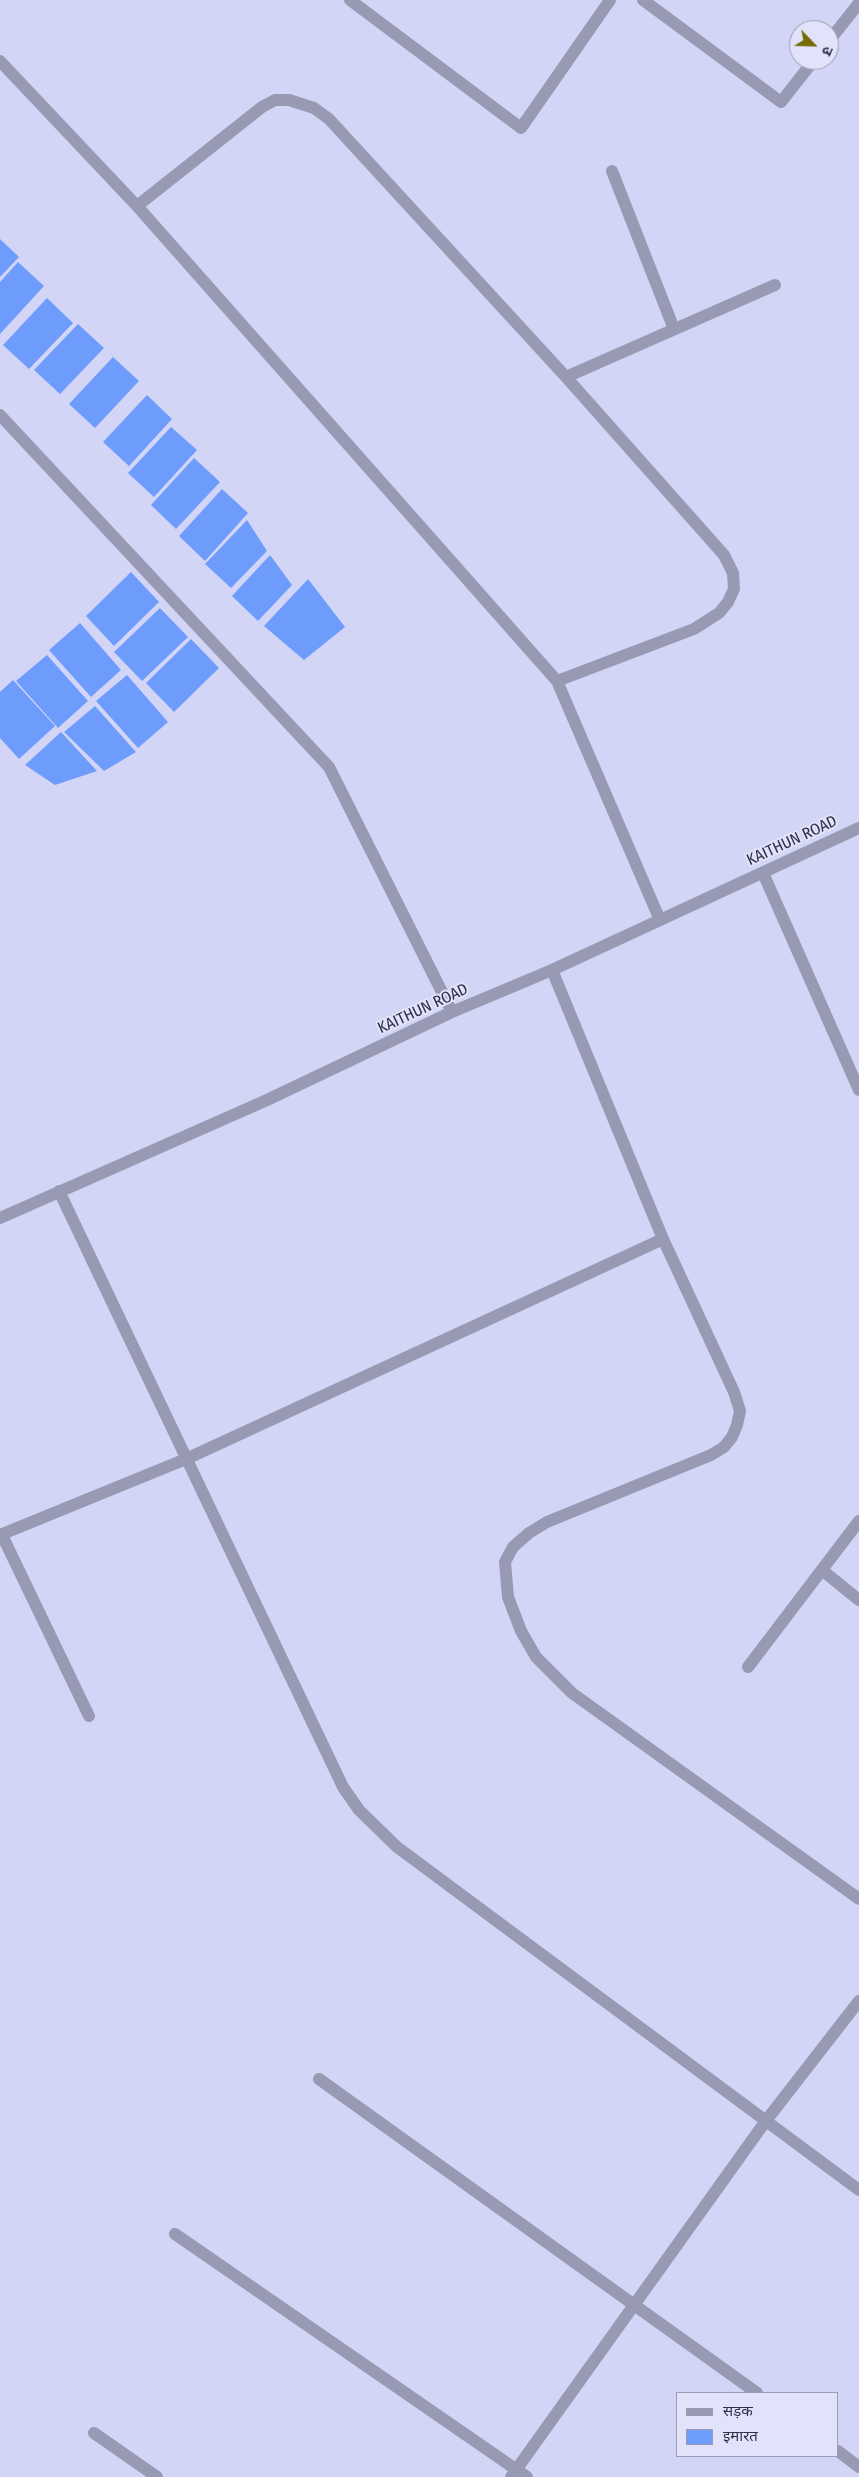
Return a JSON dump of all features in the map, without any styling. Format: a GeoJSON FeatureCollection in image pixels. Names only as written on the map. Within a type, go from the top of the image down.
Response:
{"type":"FeatureCollection","features":[{"type":"Feature","properties":{"kind":"street"},"geometry":{"type":"LineString","coordinates":[[350,0],[521,128],[610,0]]}},
{"type":"Feature","properties":{"kind":"street"},"geometry":{"type":"LineString","coordinates":[[643,0],[782,102],[806,70]]}},
{"type":"Feature","properties":{"kind":"street"},"geometry":{"type":"LineString","coordinates":[[839,29],[859,3]]}},
{"type":"Feature","properties":{"kind":"street"},"geometry":{"type":"LineString","coordinates":[[0,61],[137,206],[557,681],[660,920]]}},
{"type":"Feature","properties":{"kind":"street"},"geometry":{"type":"LineString","coordinates":[[137,206],[262,106],[275,100],[289,100],[314,108],[329,119],[566,377],[724,555],[733,574],[734,589],[728,602],[719,613],[694,629],[557,681]]}},
{"type":"Feature","properties":{"kind":"street"},"geometry":{"type":"LineString","coordinates":[[612,171],[674,329]]}},
{"type":"Feature","properties":{"kind":"street"},"geometry":{"type":"LineString","coordinates":[[566,377],[775,285]]}},
{"type":"Feature","properties":{"kind":"street"},"geometry":{"type":"LineString","coordinates":[[0,415],[329,767],[452,1012]]}},
{"type":"Feature","properties":{"kind":"street","name":"KAITHUN ROAD"},"geometry":{"type":"LineString","coordinates":[[0,1218],[267,1100],[452,1012],[552,970],[859,828]]}},
{"type":"Feature","properties":{"kind":"street"},"geometry":{"type":"LineString","coordinates":[[763,873],[859,1090]]}},
{"type":"Feature","properties":{"kind":"street"},"geometry":{"type":"LineString","coordinates":[[552,970],[663,1239],[734,1392],[740,1411],[737,1425],[724,1447],[711,1455],[547,1522],[529,1533],[513,1547],[505,1562],[508,1597],[521,1631],[536,1658],[572,1693],[859,1898]]}},
{"type":"Feature","properties":{"kind":"street"},"geometry":{"type":"LineString","coordinates":[[59,1191],[343,1787],[359,1810],[397,1847],[859,2190]]}},
{"type":"Feature","properties":{"kind":"street"},"geometry":{"type":"LineString","coordinates":[[89,1716],[1,1535],[186,1459],[663,1239]]}},
{"type":"Feature","properties":{"kind":"street"},"geometry":{"type":"LineString","coordinates":[[748,1667],[859,1521]]}},
{"type":"Feature","properties":{"kind":"street"},"geometry":{"type":"LineString","coordinates":[[822,1570],[859,1600]]}},
{"type":"Feature","properties":{"kind":"street"},"geometry":{"type":"LineString","coordinates":[[175,2234],[518,2475],[633,2304],[765,2122],[859,2001]]}},
{"type":"Feature","properties":{"kind":"street"},"geometry":{"type":"LineString","coordinates":[[319,2079],[756,2392]]}},
{"type":"Feature","properties":{"kind":"street"},"geometry":{"type":"LineString","coordinates":[[94,2433],[157,2477]]}},
{"type":"Feature","properties":{"kind":"street"},"geometry":{"type":"LineString","coordinates":[[839,2452],[859,2467]]}},
{"type":"Feature","properties":{"kind":"building"},"geometry":{"type":"Polygon","coordinates":[[[0,239],[19,257],[0,277],[0,239]]]}},
{"type":"Feature","properties":{"kind":"building"},"geometry":{"type":"Polygon","coordinates":[[[18,262],[44,286],[0,334],[0,282],[18,262]]]}},
{"type":"Feature","properties":{"kind":"building"},"geometry":{"type":"Polygon","coordinates":[[[47,298],[73,323],[29,369],[3,345],[47,298]]]}},
{"type":"Feature","properties":{"kind":"building"},"geometry":{"type":"Polygon","coordinates":[[[78,324],[104,348],[60,394],[34,370],[78,324]]]}},
{"type":"Feature","properties":{"kind":"building"},"geometry":{"type":"Polygon","coordinates":[[[113,357],[139,381],[95,428],[69,404],[113,357]]]}},
{"type":"Feature","properties":{"kind":"building"},"geometry":{"type":"Polygon","coordinates":[[[147,395],[172,419],[129,466],[103,442],[147,395]]]}},
{"type":"Feature","properties":{"kind":"building"},"geometry":{"type":"Polygon","coordinates":[[[171,427],[197,450],[154,497],[128,473],[171,427]]]}},
{"type":"Feature","properties":{"kind":"building"},"geometry":{"type":"Polygon","coordinates":[[[194,458],[220,482],[176,529],[151,505],[194,458]]]}},
{"type":"Feature","properties":{"kind":"building"},"geometry":{"type":"Polygon","coordinates":[[[222,489],[248,513],[205,561],[179,536],[222,489]]]}},
{"type":"Feature","properties":{"kind":"building"},"geometry":{"type":"Polygon","coordinates":[[[247,520],[267,551],[231,588],[205,564],[247,520]]]}},
{"type":"Feature","properties":{"kind":"building"},"geometry":{"type":"Polygon","coordinates":[[[270,555],[292,585],[258,621],[232,596],[270,555]]]}},
{"type":"Feature","properties":{"kind":"building"},"geometry":{"type":"Polygon","coordinates":[[[131,572],[159,602],[114,646],[86,616],[131,572]]]}},
{"type":"Feature","properties":{"kind":"building"},"geometry":{"type":"Polygon","coordinates":[[[308,579],[345,627],[304,660],[264,626],[308,579]]]}},
{"type":"Feature","properties":{"kind":"building"},"geometry":{"type":"Polygon","coordinates":[[[160,608],[188,637],[142,681],[114,652],[160,608]]]}},
{"type":"Feature","properties":{"kind":"building"},"geometry":{"type":"Polygon","coordinates":[[[80,623],[121,670],[91,697],[49,650],[80,623]]]}},
{"type":"Feature","properties":{"kind":"building"},"geometry":{"type":"Polygon","coordinates":[[[191,639],[219,668],[174,712],[146,683],[191,639]]]}},
{"type":"Feature","properties":{"kind":"building"},"geometry":{"type":"Polygon","coordinates":[[[47,655],[88,701],[58,728],[16,681],[47,655]]]}},
{"type":"Feature","properties":{"kind":"building"},"geometry":{"type":"Polygon","coordinates":[[[127,675],[168,722],[138,748],[96,701],[127,675]]]}},
{"type":"Feature","properties":{"kind":"building"},"geometry":{"type":"Polygon","coordinates":[[[13,680],[55,726],[19,759],[0,738],[0,692],[13,680]]]}},
{"type":"Feature","properties":{"kind":"building"},"geometry":{"type":"Polygon","coordinates":[[[95,706],[136,752],[104,771],[64,732],[95,706]]]}},
{"type":"Feature","properties":{"kind":"building"},"geometry":{"type":"Polygon","coordinates":[[[61,732],[97,771],[55,785],[25,765],[61,732]]]}}]}
